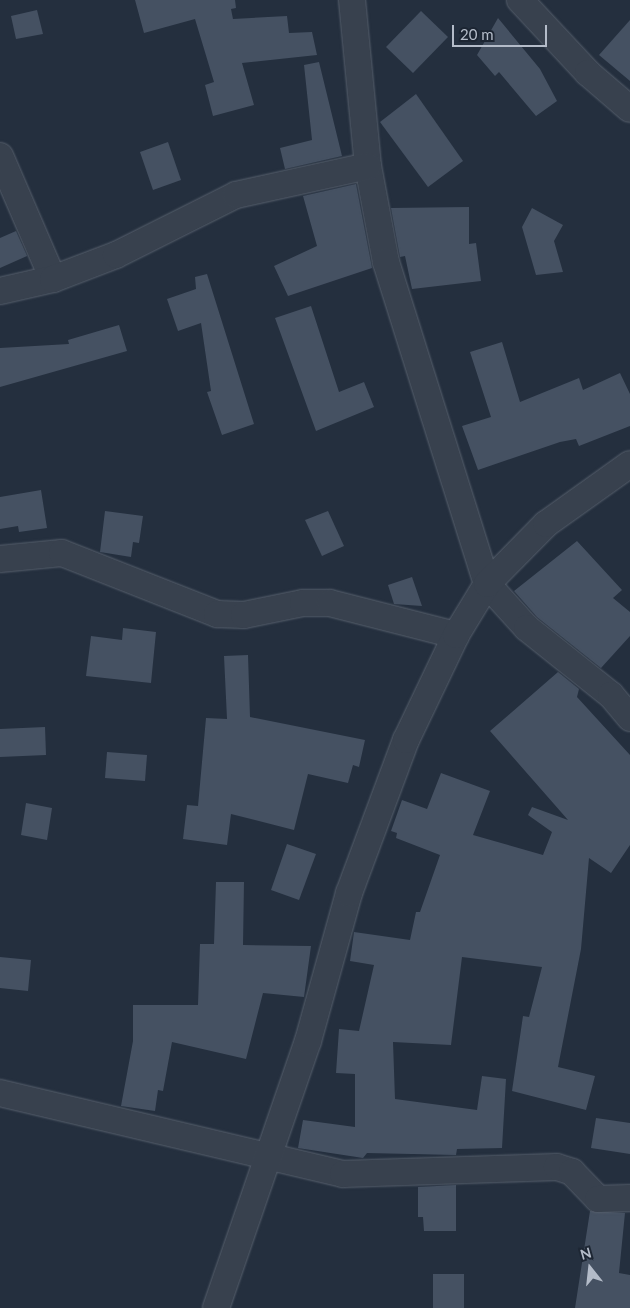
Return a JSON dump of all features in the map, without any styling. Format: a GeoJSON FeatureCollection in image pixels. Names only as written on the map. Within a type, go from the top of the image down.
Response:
{"type":"FeatureCollection","features":[{"type":"Feature","properties":{"kind":"street"},"geometry":{"type":"LineString","coordinates":[[352,0],[368,166],[386,262],[487,584],[527,628],[611,695],[630,718]]}},
{"type":"Feature","properties":{"kind":"street"},"geometry":{"type":"LineString","coordinates":[[520,0],[588,73],[630,109]]}},
{"type":"Feature","properties":{"kind":"street"},"geometry":{"type":"LineString","coordinates":[[0,156],[54,279]]}},
{"type":"Feature","properties":{"kind":"street"},"geometry":{"type":"LineString","coordinates":[[0,290],[54,279],[116,255],[236,195],[368,166]]}},
{"type":"Feature","properties":{"kind":"street"},"geometry":{"type":"LineString","coordinates":[[216,1308],[308,1041],[349,893],[406,740],[456,635],[487,584],[546,524],[630,464]]}},
{"type":"Feature","properties":{"kind":"street"},"geometry":{"type":"LineString","coordinates":[[0,559],[62,553],[217,614],[244,615],[302,603],[330,603],[456,635]]}},
{"type":"Feature","properties":{"kind":"street"},"geometry":{"type":"LineString","coordinates":[[0,1093],[268,1158],[343,1174],[557,1167],[572,1172],[598,1199],[630,1198]]}},
{"type":"Feature","properties":{"kind":"building"},"geometry":{"type":"Polygon","coordinates":[[[135,0],[235,0],[236,8],[231,9],[233,19],[287,16],[289,33],[312,32],[317,55],[242,63],[254,105],[213,116],[205,85],[214,82],[195,19],[144,33],[135,0]]]}},
{"type":"Feature","properties":{"kind":"building"},"geometry":{"type":"Polygon","coordinates":[[[37,10],[43,34],[16,39],[11,16],[37,10]]]}},
{"type":"Feature","properties":{"kind":"building"},"geometry":{"type":"Polygon","coordinates":[[[421,11],[448,37],[413,73],[386,47],[421,11]]]}},
{"type":"Feature","properties":{"kind":"building"},"geometry":{"type":"Polygon","coordinates":[[[498,18],[540,69],[557,101],[536,116],[499,72],[495,76],[477,55],[498,18]]]}},
{"type":"Feature","properties":{"kind":"building"},"geometry":{"type":"Polygon","coordinates":[[[630,20],[630,81],[599,55],[630,20]]]}},
{"type":"Feature","properties":{"kind":"building"},"geometry":{"type":"Polygon","coordinates":[[[319,62],[342,156],[285,169],[280,148],[312,140],[304,65],[319,62]]]}},
{"type":"Feature","properties":{"kind":"building"},"geometry":{"type":"Polygon","coordinates":[[[416,94],[463,161],[428,187],[380,122],[416,94]]]}},
{"type":"Feature","properties":{"kind":"building"},"geometry":{"type":"Polygon","coordinates":[[[168,142],[181,180],[153,190],[140,152],[168,142]]]}},
{"type":"Feature","properties":{"kind":"building"},"geometry":{"type":"Polygon","coordinates":[[[356,184],[372,268],[288,296],[274,266],[317,246],[303,196],[356,184]]]}},
{"type":"Feature","properties":{"kind":"building"},"geometry":{"type":"Polygon","coordinates":[[[469,207],[469,244],[476,243],[481,281],[412,289],[405,256],[400,257],[391,208],[469,207]]]}},
{"type":"Feature","properties":{"kind":"building"},"geometry":{"type":"Polygon","coordinates":[[[532,208],[563,225],[554,241],[563,272],[536,275],[522,227],[532,208]]]}},
{"type":"Feature","properties":{"kind":"building"},"geometry":{"type":"Polygon","coordinates":[[[16,231],[27,256],[0,268],[0,238],[16,231]]]}},
{"type":"Feature","properties":{"kind":"building"},"geometry":{"type":"Polygon","coordinates":[[[207,274],[254,424],[222,435],[207,392],[211,391],[201,323],[178,331],[167,299],[196,289],[195,277],[207,274]]]}},
{"type":"Feature","properties":{"kind":"building"},"geometry":{"type":"Polygon","coordinates":[[[311,306],[339,392],[364,382],[374,407],[316,431],[275,318],[311,306]]]}},
{"type":"Feature","properties":{"kind":"building"},"geometry":{"type":"Polygon","coordinates":[[[119,325],[127,351],[0,387],[0,348],[69,344],[68,340],[119,325]]]}},
{"type":"Feature","properties":{"kind":"building"},"geometry":{"type":"Polygon","coordinates":[[[502,342],[520,402],[579,378],[583,390],[620,373],[630,394],[630,426],[579,446],[576,439],[560,442],[478,470],[462,426],[491,417],[470,352],[502,342]]]}},
{"type":"Feature","properties":{"kind":"building"},"geometry":{"type":"Polygon","coordinates":[[[41,490],[47,528],[19,532],[18,526],[0,529],[0,497],[41,490]]]}},
{"type":"Feature","properties":{"kind":"building"},"geometry":{"type":"Polygon","coordinates":[[[105,511],[143,516],[139,543],[133,542],[131,557],[100,552],[105,511]]]}},
{"type":"Feature","properties":{"kind":"building"},"geometry":{"type":"Polygon","coordinates":[[[328,511],[344,546],[322,556],[305,520],[328,511]]]}},
{"type":"Feature","properties":{"kind":"building"},"geometry":{"type":"Polygon","coordinates":[[[577,541],[622,590],[613,598],[630,612],[630,636],[601,668],[537,617],[514,591],[577,541]]]}},
{"type":"Feature","properties":{"kind":"building"},"geometry":{"type":"Polygon","coordinates":[[[412,577],[422,606],[394,604],[388,585],[412,577]]]}},
{"type":"Feature","properties":{"kind":"building"},"geometry":{"type":"Polygon","coordinates":[[[123,628],[156,632],[151,683],[86,676],[91,636],[122,640],[123,628]]]}},
{"type":"Feature","properties":{"kind":"building"},"geometry":{"type":"Polygon","coordinates":[[[248,655],[250,717],[365,740],[359,767],[353,765],[348,783],[308,774],[294,830],[231,814],[227,845],[183,839],[187,805],[198,806],[206,718],[227,719],[224,656],[248,655]]]}},
{"type":"Feature","properties":{"kind":"building"},"geometry":{"type":"Polygon","coordinates":[[[558,672],[579,689],[577,697],[630,755],[630,845],[611,873],[589,858],[581,949],[558,1067],[595,1076],[586,1110],[512,1091],[523,1016],[529,1017],[542,967],[462,957],[451,1045],[393,1042],[395,1099],[477,1110],[482,1076],[506,1079],[502,1148],[457,1149],[456,1155],[367,1153],[363,1158],[298,1148],[303,1120],[355,1127],[355,1074],[336,1073],[339,1029],[359,1031],[374,965],[350,961],[354,932],[410,940],[416,912],[420,912],[440,855],[396,838],[397,833],[391,831],[402,800],[427,809],[441,773],[490,791],[473,835],[543,855],[552,832],[528,815],[532,807],[568,820],[490,731],[558,672]]]}},
{"type":"Feature","properties":{"kind":"building"},"geometry":{"type":"Polygon","coordinates":[[[45,727],[46,755],[0,757],[0,729],[45,727]]]}},
{"type":"Feature","properties":{"kind":"building"},"geometry":{"type":"Polygon","coordinates":[[[107,752],[147,755],[145,781],[105,778],[107,752]]]}},
{"type":"Feature","properties":{"kind":"building"},"geometry":{"type":"Polygon","coordinates":[[[26,803],[52,808],[47,840],[21,835],[26,803]]]}},
{"type":"Feature","properties":{"kind":"building"},"geometry":{"type":"Polygon","coordinates":[[[287,844],[316,854],[299,900],[271,890],[287,844]]]}},
{"type":"Feature","properties":{"kind":"building"},"geometry":{"type":"Polygon","coordinates":[[[216,882],[244,882],[243,945],[311,946],[304,997],[263,993],[246,1059],[172,1042],[163,1091],[158,1090],[155,1111],[121,1106],[133,1041],[133,1005],[198,1005],[200,944],[214,944],[216,882]]]}},
{"type":"Feature","properties":{"kind":"building"},"geometry":{"type":"Polygon","coordinates":[[[0,957],[31,960],[28,991],[0,988],[0,957]]]}},
{"type":"Feature","properties":{"kind":"building"},"geometry":{"type":"Polygon","coordinates":[[[596,1118],[630,1123],[630,1154],[591,1148],[596,1118]]]}},
{"type":"Feature","properties":{"kind":"building"},"geometry":{"type":"Polygon","coordinates":[[[456,1185],[456,1231],[424,1231],[423,1217],[418,1217],[418,1187],[456,1185]]]}},
{"type":"Feature","properties":{"kind":"building"},"geometry":{"type":"Polygon","coordinates":[[[590,1211],[625,1213],[619,1273],[630,1275],[630,1308],[575,1308],[590,1211]]]}},
{"type":"Feature","properties":{"kind":"building"},"geometry":{"type":"Polygon","coordinates":[[[433,1274],[464,1274],[464,1308],[433,1308],[433,1274]]]}}]}
